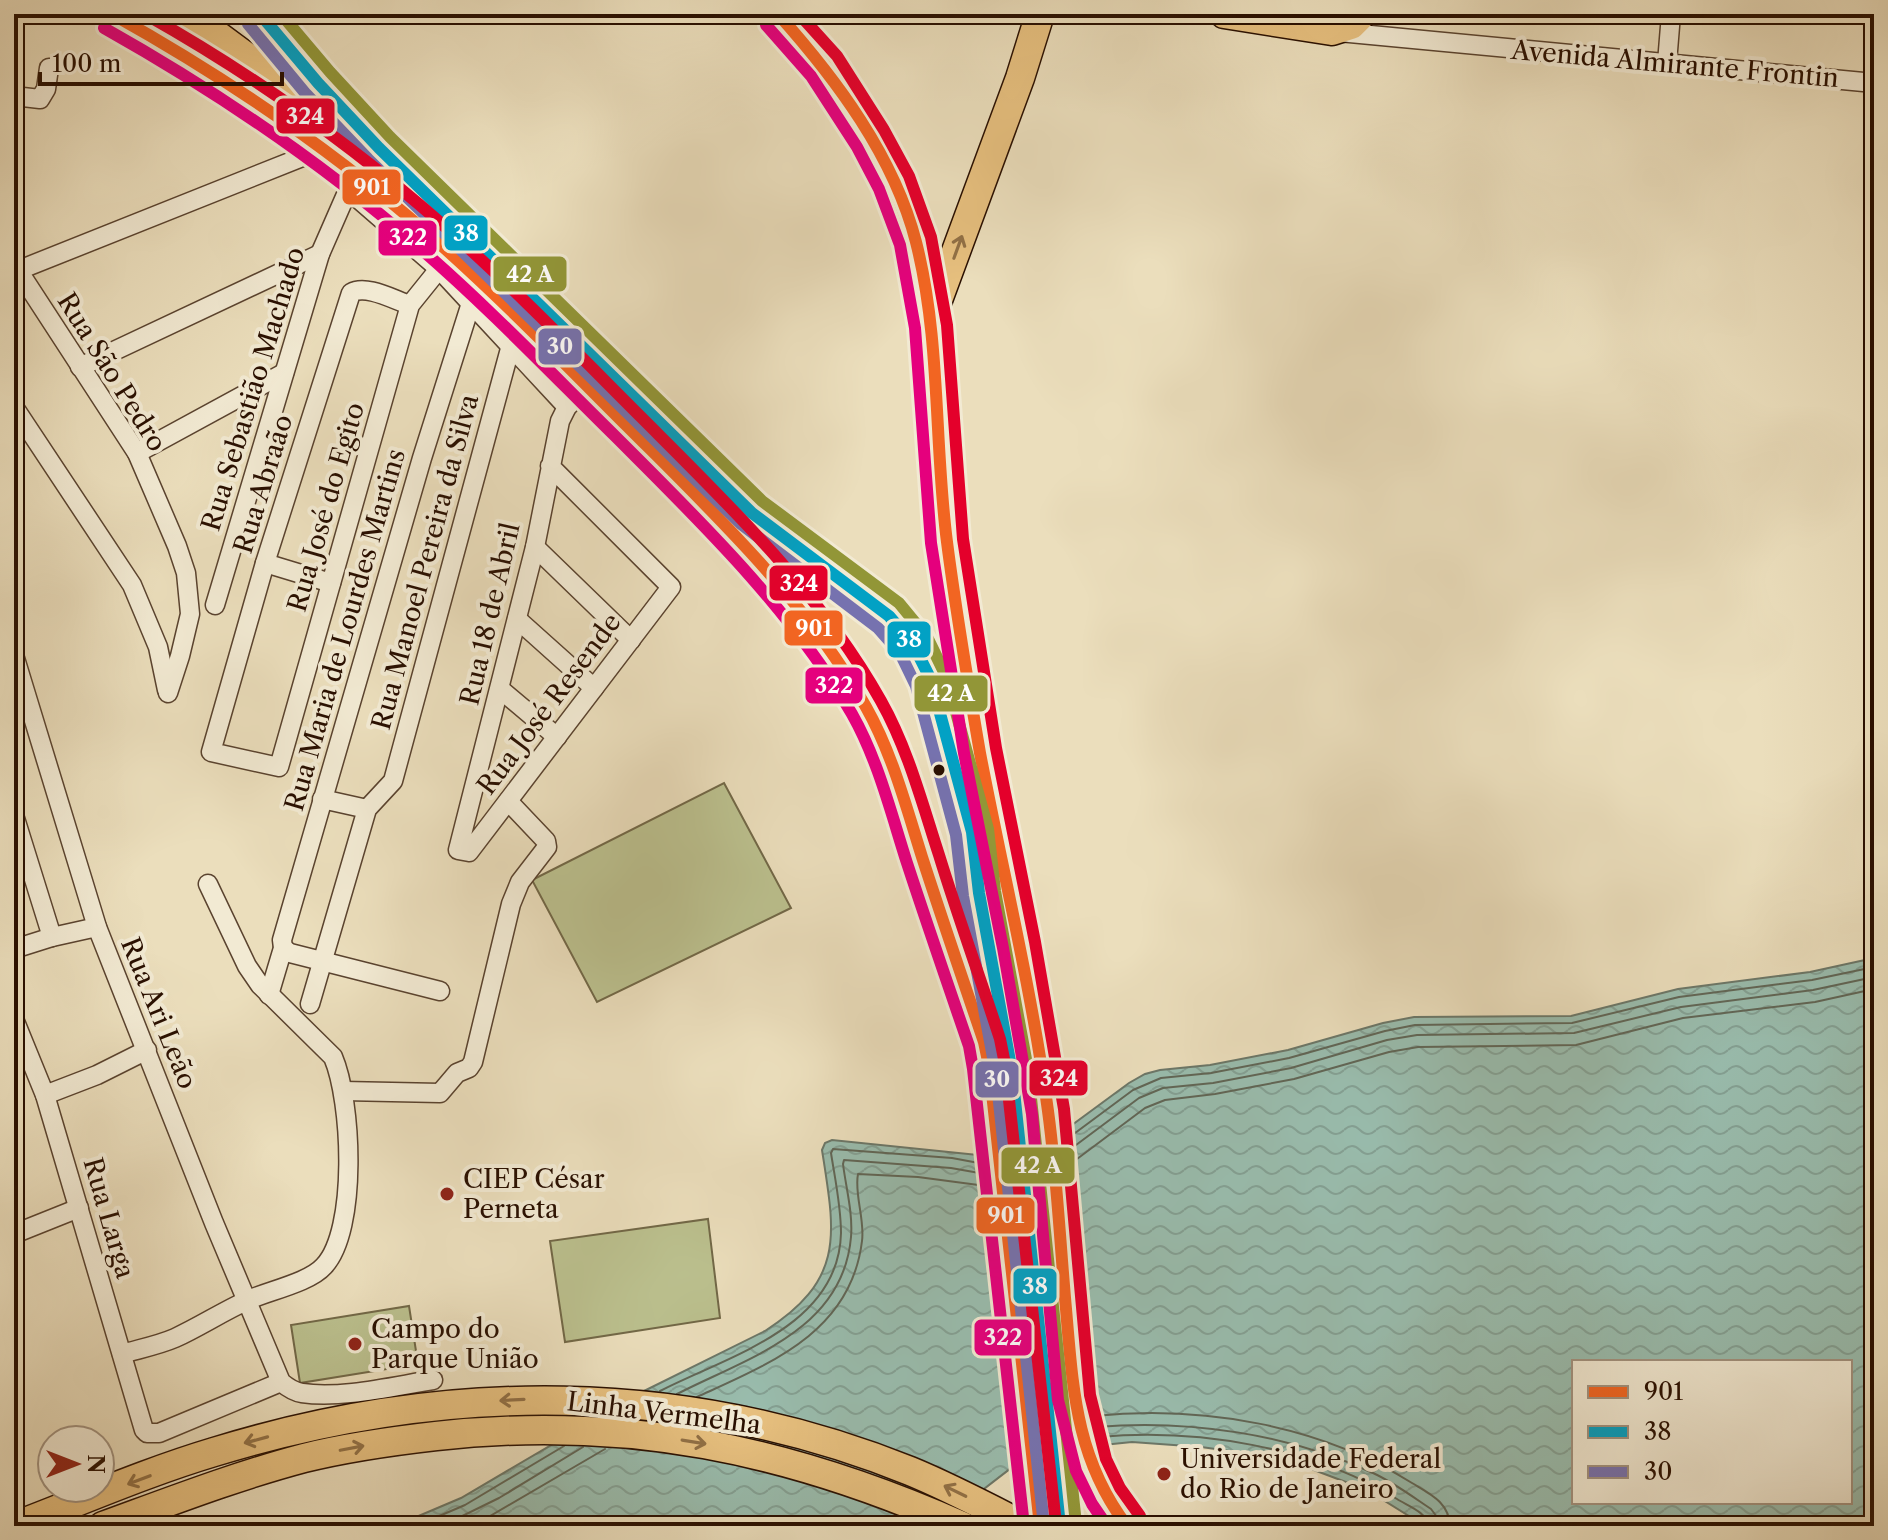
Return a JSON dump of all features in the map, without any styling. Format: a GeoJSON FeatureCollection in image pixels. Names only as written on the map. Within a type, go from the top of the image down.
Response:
{"type":"FeatureCollection","features":[{"type":"Feature","properties":{"kind":"highway"},"geometry":{"type":"LineString","coordinates":[[112,14],[202,65],[255,100],[320,150],[349,181],[402,212]]}},
{"type":"Feature","properties":{"kind":"highway"},"geometry":{"type":"LineString","coordinates":[[187,14],[232,45],[335,130],[376,172],[402,212],[516,333],[588,387],[697,496],[790,599],[822,640],[866,707],[886,747],[984,1042],[993,1088],[1040,1526]]}},
{"type":"Feature","properties":{"kind":"highway"},"geometry":{"type":"LineString","coordinates":[[778,14],[842,91],[894,182],[916,241],[931,320],[947,541],[980,751],[1019,945],[1048,1112],[1074,1397],[1090,1467],[1102,1491],[1127,1526]]}},
{"type":"Feature","properties":{"kind":"highway"},"geometry":{"type":"LineString","coordinates":[[931,320],[1020,78],[1040,14]]}},
{"type":"Feature","properties":{"kind":"highway","name":"Avenida Almirante Frontin"},"geometry":{"type":"LineString","coordinates":[[1224,14],[1353,21]]}},
{"type":"Feature","properties":{"kind":"highway"},"geometry":{"type":"LineString","coordinates":[[922,856],[962,931],[975,939],[987,935],[994,919],[958,711],[966,662]]}},
{"type":"Feature","properties":{"kind":"highway","name":"Linha Vermelha"},"geometry":{"type":"LineString","coordinates":[[15,1526],[212,1452],[296,1429],[402,1409],[541,1399],[649,1406],[749,1422],[821,1440],[937,1482],[1024,1526]]}},
{"type":"Feature","properties":{"kind":"highway","name":"Linha Vermelha"},"geometry":{"type":"LineString","coordinates":[[103,1526],[223,1482],[305,1458],[379,1443],[465,1433],[592,1429],[682,1440],[769,1456],[852,1482],[962,1526]]}},
{"type":"Feature","properties":{"kind":"street"},"geometry":{"type":"LineString","coordinates":[[1667,63],[1671,14]]}},
{"type":"Feature","properties":{"kind":"street"},"geometry":{"type":"LineString","coordinates":[[1353,21],[1371,27],[1381,37]]}},
{"type":"Feature","properties":{"kind":"street","name":"Avenida Almirante Frontin"},"geometry":{"type":"LineString","coordinates":[[1353,21],[1381,37],[1874,83]]}},
{"type":"Feature","properties":{"kind":"street"},"geometry":{"type":"LineString","coordinates":[[14,96],[40,99],[46,89],[49,68]]}},
{"type":"Feature","properties":{"kind":"street"},"geometry":{"type":"LineString","coordinates":[[15,269],[320,150]]}},
{"type":"Feature","properties":{"kind":"street"},"geometry":{"type":"LineString","coordinates":[[349,181],[439,269],[476,292]]}},
{"type":"Feature","properties":{"kind":"street","name":"Rua Sebastião Machado"},"geometry":{"type":"LineString","coordinates":[[215,605],[320,254],[349,181]]}},
{"type":"Feature","properties":{"kind":"street"},"geometry":{"type":"LineString","coordinates":[[80,367],[320,254]]}},
{"type":"Feature","properties":{"kind":"street","name":"Rua São Pedro"},"geometry":{"type":"LineString","coordinates":[[14,407],[132,585],[161,653],[168,693],[190,614],[186,573],[177,546],[137,453],[15,269]]}},
{"type":"Feature","properties":{"kind":"street","name":"Rua José do Egito"},"geometry":{"type":"LineString","coordinates":[[279,767],[410,305],[439,269]]}},
{"type":"Feature","properties":{"kind":"street","name":"Rua Abraão"},"geometry":{"type":"LineString","coordinates":[[279,767],[211,752],[265,563],[351,293],[366,290],[410,305]]}},
{"type":"Feature","properties":{"kind":"street","name":"Rua Maria de Lourdes Martins"},"geometry":{"type":"LineString","coordinates":[[269,995],[322,799],[422,458],[476,292]]}},
{"type":"Feature","properties":{"kind":"street"},"geometry":{"type":"LineString","coordinates":[[516,333],[567,407]]}},
{"type":"Feature","properties":{"kind":"street","name":"Rua Manoel Pereira da Silva"},"geometry":{"type":"LineString","coordinates":[[367,809],[393,781],[516,333]]}},
{"type":"Feature","properties":{"kind":"street"},"geometry":{"type":"LineString","coordinates":[[137,453],[284,373]]}},
{"type":"Feature","properties":{"kind":"street","name":"Rua 18 de Abril"},"geometry":{"type":"LineString","coordinates":[[469,852],[458,850],[535,547],[560,421],[567,407],[588,387]]}},
{"type":"Feature","properties":{"kind":"street","name":"Rua José Resende"},"geometry":{"type":"LineString","coordinates":[[469,852],[671,587],[550,466]]}},
{"type":"Feature","properties":{"kind":"street"},"geometry":{"type":"LineString","coordinates":[[535,547],[631,640]]}},
{"type":"Feature","properties":{"kind":"street"},"geometry":{"type":"LineString","coordinates":[[265,563],[331,583]]}},
{"type":"Feature","properties":{"kind":"street"},"geometry":{"type":"LineString","coordinates":[[517,619],[594,688]]}},
{"type":"Feature","properties":{"kind":"street","name":"Rua Ari Leão"},"geometry":{"type":"LineString","coordinates":[[15,660],[97,927],[281,1382]]}},
{"type":"Feature","properties":{"kind":"street"},"geometry":{"type":"LineString","coordinates":[[500,689],[557,737]]}},
{"type":"Feature","properties":{"kind":"street"},"geometry":{"type":"LineString","coordinates":[[310,1004],[367,809],[322,799]]}},
{"type":"Feature","properties":{"kind":"street"},"geometry":{"type":"LineString","coordinates":[[343,1091],[440,1093],[457,1073],[469,1068],[473,1062],[511,904],[520,882],[547,847],[546,841],[508,801]]}},
{"type":"Feature","properties":{"kind":"street"},"geometry":{"type":"LineString","coordinates":[[14,815],[52,937]]}},
{"type":"Feature","properties":{"kind":"street"},"geometry":{"type":"LineString","coordinates":[[122,1354],[172,1339],[246,1300],[317,1273],[336,1246],[348,1180],[340,1072],[333,1057],[269,995],[247,966],[208,884]]}},
{"type":"Feature","properties":{"kind":"street"},"geometry":{"type":"LineString","coordinates":[[14,949],[97,927]]}},
{"type":"Feature","properties":{"kind":"street"},"geometry":{"type":"LineString","coordinates":[[283,948],[290,953],[440,991]]}},
{"type":"Feature","properties":{"kind":"street","name":"Rua Larga"},"geometry":{"type":"LineString","coordinates":[[14,1019],[45,1095],[141,1425],[147,1433],[159,1433],[281,1382]]}},
{"type":"Feature","properties":{"kind":"street"},"geometry":{"type":"LineString","coordinates":[[45,1095],[97,1075],[147,1050]]}},
{"type":"Feature","properties":{"kind":"street"},"geometry":{"type":"LineString","coordinates":[[15,1229],[79,1208]]}},
{"type":"Feature","properties":{"kind":"street"},"geometry":{"type":"LineString","coordinates":[[281,1382],[302,1393],[333,1393],[433,1380]]}},
{"type":"Feature","properties":{"kind":"green space"},"geometry":{"type":"Polygon","coordinates":[[[724,783],[791,908],[597,1002],[532,880],[724,783]]]}},
{"type":"Feature","properties":{"kind":"green space"},"geometry":{"type":"Polygon","coordinates":[[[708,1219],[720,1318],[565,1342],[550,1241],[708,1219]]]}},
{"type":"Feature","properties":{"kind":"green space","name":"Campo do Parque União"},"geometry":{"type":"Polygon","coordinates":[[[409,1306],[418,1364],[300,1383],[291,1325],[409,1306]]]}},
{"type":"Feature","properties":{"kind":"water"},"geometry":{"type":"Polygon","coordinates":[[[1874,958],[1874,1526],[1425,1526],[1367,1490],[1282,1458],[1132,1442],[1054,1450],[1024,1458],[936,1526],[395,1526],[461,1498],[640,1393],[765,1331],[791,1312],[810,1293],[822,1273],[829,1252],[830,1206],[822,1150],[825,1143],[832,1140],[1007,1158],[1042,1147],[1129,1083],[1160,1070],[1210,1065],[1288,1050],[1414,1017],[1571,1016],[1678,989],[1810,972],[1874,958]]]}},
{"type":"Feature","properties":{"kind":"transit line","name":"901"},"geometry":{"type":"LineString","coordinates":[[112,14],[196,63],[278,117],[357,175],[432,237],[531,330],[725,525],[787,594],[842,667],[866,707],[891,761],[984,1042],[1040,1526]]}},
{"type":"Feature","properties":{"kind":"transit line","name":"324"},"geometry":{"type":"LineString","coordinates":[[145,14],[261,86],[336,139],[443,225],[707,483],[801,586],[857,661],[881,701],[914,776],[1000,1039],[1056,1524]]}},
{"type":"Feature","properties":{"kind":"transit line","name":"38"},"geometry":{"type":"LineString","coordinates":[[260,14],[318,83],[379,148],[752,513],[889,616],[913,644],[931,680],[972,832],[979,893],[1012,1072],[1060,1526]]}},
{"type":"Feature","properties":{"kind":"transit line"},"geometry":{"type":"LineString","coordinates":[[281,14],[390,137],[762,501],[899,603],[927,637],[946,676],[988,829],[995,891],[1028,1070],[1076,1524]]}},
{"type":"Feature","properties":{"kind":"transit line","name":"901"},"geometry":{"type":"LineString","coordinates":[[778,14],[821,65],[878,149],[906,210],[916,242],[930,316],[943,505],[958,621],[980,753],[1026,977],[1048,1111],[1075,1396],[1087,1449],[1097,1475],[1127,1526]]}},
{"type":"Feature","properties":{"kind":"transit line","name":"324"},"geometry":{"type":"LineString","coordinates":[[799,14],[837,56],[884,130],[909,176],[931,237],[947,325],[963,539],[996,748],[1035,942],[1064,1109],[1090,1395],[1106,1459],[1120,1488],[1140,1516]]}},
{"type":"Feature","properties":{"kind":"transit line","name":"30"},"geometry":{"type":"LineString","coordinates":[[248,24],[306,94],[368,159],[741,524],[878,628],[900,653],[916,686],[956,835],[963,896],[996,1074],[1044,1526]]}},
{"type":"Feature","properties":{"kind":"transit line","name":"322"},"geometry":{"type":"LineString","coordinates":[[766,25],[811,76],[857,147],[879,189],[900,245],[915,328],[931,543],[964,753],[1032,1114],[1058,1400],[1076,1471],[1107,1526]]}},
{"type":"Feature","properties":{"kind":"transit line","name":"322"},"geometry":{"type":"LineString","coordinates":[[104,28],[187,77],[308,158],[446,271],[520,341],[711,534],[801,638],[852,714],[883,787],[969,1046],[1024,1526]]}},
{"type":"Feature","properties":{"kind":"place","name":"CIEP César Perneta"},"geometry":{"type":"Point","coordinates":[447,1194]}},
{"type":"Feature","properties":{"kind":"place","name":"Campo do Parque União"},"geometry":{"type":"Point","coordinates":[355,1344]}},
{"type":"Feature","properties":{"kind":"place","name":"Universidade Federal do Rio de Janeiro"},"geometry":{"type":"Point","coordinates":[1164,1474]}}]}
